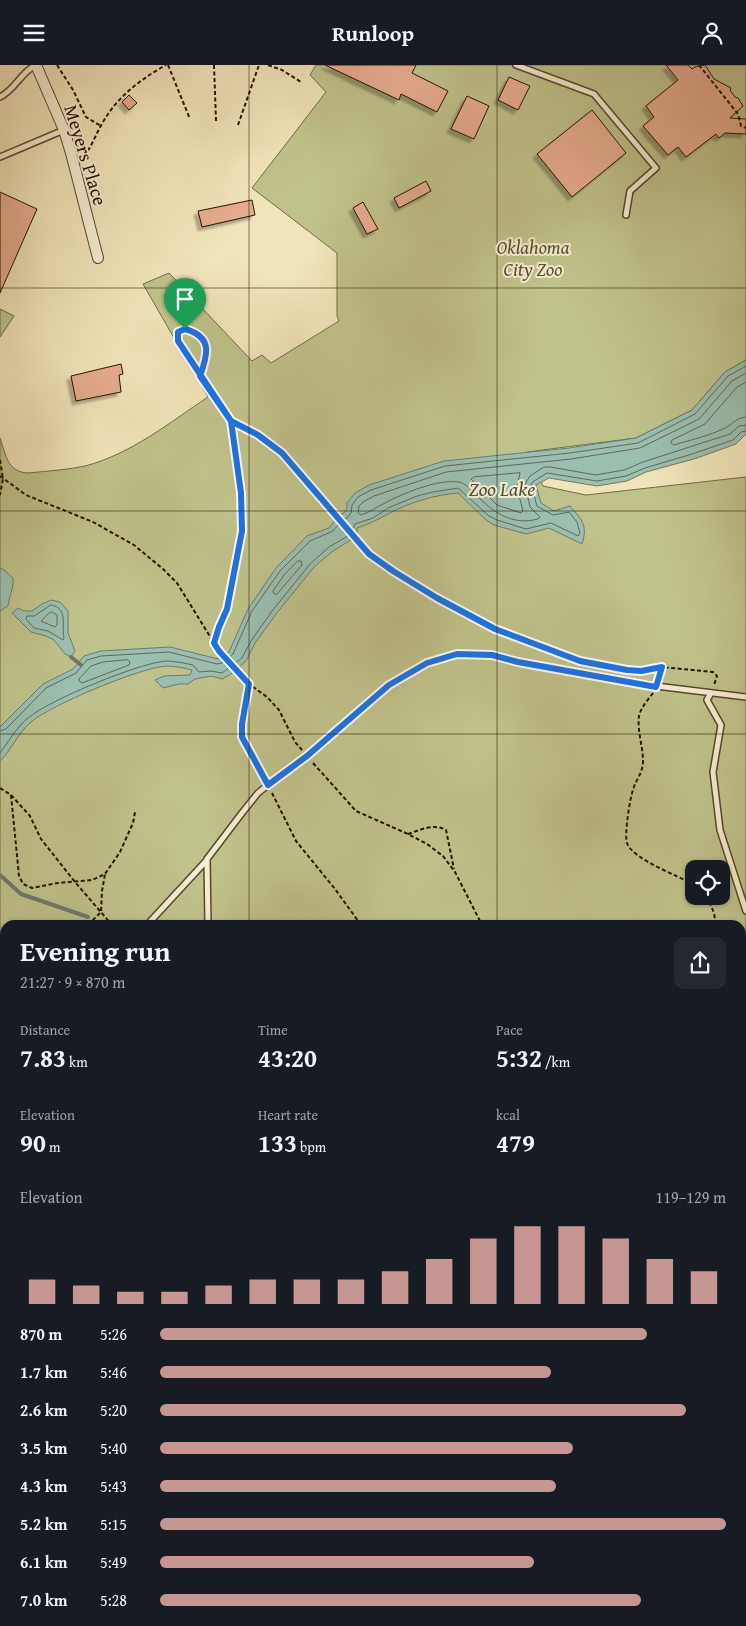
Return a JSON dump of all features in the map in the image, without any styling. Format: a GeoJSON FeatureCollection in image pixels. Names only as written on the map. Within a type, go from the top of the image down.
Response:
{"type":"FeatureCollection","features":[{"type":"Feature","properties":{"kind":"street","name":"Meyers Place"},"geometry":{"type":"LineString","coordinates":[[36,65],[64,130],[98,258]]}},
{"type":"Feature","properties":{"kind":"lane"},"geometry":{"type":"LineString","coordinates":[[0,97],[9,93],[29,68],[36,65]]}},
{"type":"Feature","properties":{"kind":"lane"},"geometry":{"type":"LineString","coordinates":[[516,65],[594,94],[656,168],[630,191],[626,215]]}},
{"type":"Feature","properties":{"kind":"lane"},"geometry":{"type":"LineString","coordinates":[[0,157],[64,130]]}},
{"type":"Feature","properties":{"kind":"lane"},"geometry":{"type":"LineString","coordinates":[[153,920],[207,859],[258,793],[307,756],[389,685],[427,663],[457,654],[492,655],[518,662],[656,687],[746,697]]}},
{"type":"Feature","properties":{"kind":"lane"},"geometry":{"type":"LineString","coordinates":[[711,693],[707,700],[721,725],[713,772],[720,829],[746,911]]}},
{"type":"Feature","properties":{"kind":"lane"},"geometry":{"type":"LineString","coordinates":[[207,859],[208,920]]}},
{"type":"Feature","properties":{"kind":"path"},"geometry":{"type":"LineString","coordinates":[[57,65],[73,90],[86,117],[101,127]]}},
{"type":"Feature","properties":{"kind":"path"},"geometry":{"type":"LineString","coordinates":[[73,161],[87,153],[101,127],[120,99],[144,78],[167,65],[190,119]]}},
{"type":"Feature","properties":{"kind":"path"},"geometry":{"type":"LineString","coordinates":[[214,65],[216,121]]}},
{"type":"Feature","properties":{"kind":"path"},"geometry":{"type":"LineString","coordinates":[[238,125],[259,65]]}},
{"type":"Feature","properties":{"kind":"path"},"geometry":{"type":"LineString","coordinates":[[268,65],[282,70],[301,82]]}},
{"type":"Feature","properties":{"kind":"path"},"geometry":{"type":"LineString","coordinates":[[699,65],[738,114],[741,126],[746,128]]}},
{"type":"Feature","properties":{"kind":"path"},"geometry":{"type":"LineString","coordinates":[[200,376],[208,349],[205,341],[194,331],[185,329],[178,332],[178,341],[200,376],[231,421],[241,493],[242,531],[227,609],[214,643]]}},
{"type":"Feature","properties":{"kind":"path"},"geometry":{"type":"LineString","coordinates":[[231,421],[258,435],[282,453],[369,554],[437,598],[495,629],[580,661],[627,670],[641,671],[662,667],[713,672],[717,675],[711,693]]}},
{"type":"Feature","properties":{"kind":"path"},"geometry":{"type":"LineString","coordinates":[[0,460],[4,479],[0,495]]}},
{"type":"Feature","properties":{"kind":"path"},"geometry":{"type":"LineString","coordinates":[[0,476],[26,495],[93,522],[134,545],[163,569],[177,583],[219,651],[249,684],[267,697],[279,710],[295,742],[356,811],[408,834],[427,844],[443,856],[455,872],[479,920]]}},
{"type":"Feature","properties":{"kind":"path"},"geometry":{"type":"LineString","coordinates":[[662,667],[656,687],[641,710],[639,718],[643,761],[641,774],[633,789],[626,833],[627,843],[635,852],[663,870],[685,881]]}},
{"type":"Feature","properties":{"kind":"path"},"geometry":{"type":"LineString","coordinates":[[249,684],[242,724],[242,737],[296,841],[357,920]]}},
{"type":"Feature","properties":{"kind":"path"},"geometry":{"type":"LineString","coordinates":[[0,788],[11,795],[30,816],[42,839],[75,882],[108,920]]}},
{"type":"Feature","properties":{"kind":"path"},"geometry":{"type":"LineString","coordinates":[[11,795],[16,861],[23,884],[32,888],[58,883],[92,880],[105,874]]}},
{"type":"Feature","properties":{"kind":"path"},"geometry":{"type":"LineString","coordinates":[[93,920],[101,911],[105,874],[120,852],[133,823],[134,812]]}},
{"type":"Feature","properties":{"kind":"path"},"geometry":{"type":"LineString","coordinates":[[408,834],[430,827],[440,827],[446,831],[455,872]]}},
{"type":"Feature","properties":{"kind":"path"},"geometry":{"type":"LineString","coordinates":[[711,905],[715,920]]}},
{"type":"Feature","properties":{"kind":"green space","name":"Oklahoma City Zoo"},"geometry":{"type":"Polygon","coordinates":[[[316,65],[746,65],[746,360],[725,372],[692,410],[636,438],[527,452],[543,486],[586,495],[746,477],[746,920],[0,920],[0,438],[8,462],[21,472],[28,473],[85,466],[102,461],[134,446],[208,397],[143,284],[169,273],[252,361],[262,355],[271,363],[339,321],[337,316],[337,253],[252,188],[326,92],[310,75],[316,65]]]}},
{"type":"Feature","properties":{"kind":"green space"},"geometry":{"type":"Polygon","coordinates":[[[0,309],[14,316],[0,337],[0,309]]]}},
{"type":"Feature","properties":{"kind":"water","name":"Zoo Lake"},"geometry":{"type":"Polygon","coordinates":[[[746,360],[746,434],[736,444],[694,459],[646,472],[627,481],[597,486],[549,478],[536,485],[541,503],[554,511],[570,506],[578,515],[584,527],[582,544],[549,528],[526,534],[494,525],[486,520],[458,493],[440,495],[414,502],[357,528],[357,536],[333,551],[314,567],[255,643],[246,661],[231,674],[222,679],[211,676],[195,679],[188,684],[163,688],[155,680],[164,676],[190,675],[192,670],[166,666],[153,668],[117,680],[75,697],[41,715],[22,731],[0,761],[0,727],[43,684],[73,669],[84,656],[101,651],[170,647],[218,659],[229,652],[248,609],[276,568],[307,536],[329,528],[340,514],[343,514],[347,509],[347,503],[355,493],[369,485],[444,461],[569,448],[636,438],[692,410],[725,372],[746,360]]]}},
{"type":"Feature","properties":{"kind":"water"},"geometry":{"type":"Polygon","coordinates":[[[0,568],[13,578],[13,582],[8,606],[0,611],[0,568]]]}},
{"type":"Feature","properties":{"kind":"water"},"geometry":{"type":"Polygon","coordinates":[[[51,600],[60,602],[68,611],[68,633],[75,651],[71,657],[65,654],[54,640],[31,632],[12,613],[18,608],[24,611],[32,611],[51,600]]]}},
{"type":"Feature","properties":{"kind":"building"},"geometry":{"type":"Polygon","coordinates":[[[325,65],[416,65],[412,73],[448,91],[437,112],[401,94],[399,100],[325,65]]]}},
{"type":"Feature","properties":{"kind":"building"},"geometry":{"type":"Polygon","coordinates":[[[666,65],[688,65],[692,69],[705,65],[714,79],[731,88],[730,90],[743,106],[730,118],[746,119],[746,134],[725,133],[719,138],[716,134],[686,157],[678,147],[668,155],[643,126],[654,117],[646,106],[678,80],[666,65]]]}},
{"type":"Feature","properties":{"kind":"building"},"geometry":{"type":"Polygon","coordinates":[[[509,77],[530,86],[518,110],[498,100],[509,77]]]}},
{"type":"Feature","properties":{"kind":"building"},"geometry":{"type":"Polygon","coordinates":[[[129,95],[137,103],[129,110],[122,102],[129,95]]]}},
{"type":"Feature","properties":{"kind":"building"},"geometry":{"type":"Polygon","coordinates":[[[467,96],[489,106],[474,139],[451,129],[467,96]]]}},
{"type":"Feature","properties":{"kind":"building"},"geometry":{"type":"Polygon","coordinates":[[[592,110],[626,153],[572,197],[537,154],[592,110]]]}},
{"type":"Feature","properties":{"kind":"building"},"geometry":{"type":"Polygon","coordinates":[[[426,181],[431,191],[399,208],[394,198],[426,181]]]}},
{"type":"Feature","properties":{"kind":"building"},"geometry":{"type":"Polygon","coordinates":[[[0,192],[37,209],[0,293],[0,192]]]}},
{"type":"Feature","properties":{"kind":"building"},"geometry":{"type":"Polygon","coordinates":[[[252,200],[255,215],[202,227],[198,211],[252,200]]]}},
{"type":"Feature","properties":{"kind":"building"},"geometry":{"type":"Polygon","coordinates":[[[363,202],[378,229],[367,234],[353,208],[363,202]]]}},
{"type":"Feature","properties":{"kind":"building"},"geometry":{"type":"Polygon","coordinates":[[[121,364],[123,374],[119,375],[121,392],[76,401],[71,376],[121,364]]]}},
{"type":"Feature","properties":{"kind":"waterway"},"geometry":{"type":"LineString","coordinates":[[71,657],[81,665]]}},
{"type":"Feature","properties":{"kind":"waterway"},"geometry":{"type":"LineString","coordinates":[[0,875],[21,894],[88,917]]}},
{"type":"Feature","properties":{"kind":"route"},"geometry":{"type":"LineString","coordinates":[[185,329],[178,332],[178,341],[200,376],[213,396],[231,421],[241,493],[242,531],[227,609],[214,643],[249,684],[242,724],[242,737],[268,785],[307,756],[389,685],[427,663],[457,654],[492,655],[518,662],[656,687],[662,667],[641,671],[627,670],[580,661],[495,629],[437,598],[369,554],[282,453],[258,435],[231,421],[200,376],[208,349],[205,341],[194,331],[185,329]]}}]}
